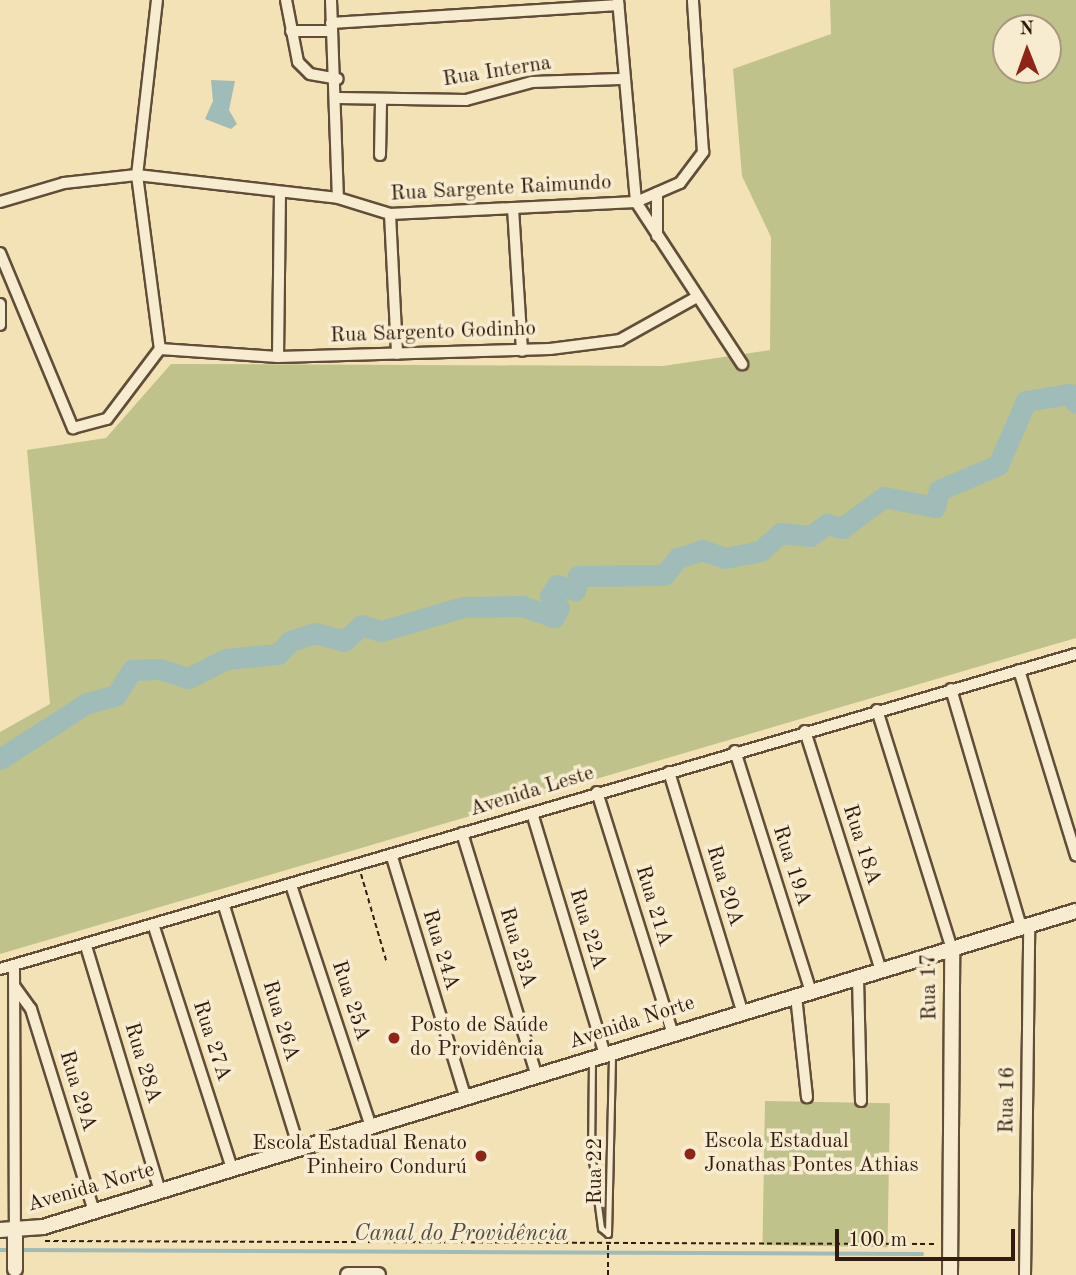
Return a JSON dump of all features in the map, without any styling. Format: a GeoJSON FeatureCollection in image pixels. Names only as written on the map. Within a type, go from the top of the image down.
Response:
{"type":"FeatureCollection","features":[{"type":"Feature","properties":{"kind":"street"},"geometry":{"type":"LineString","coordinates":[[0,253],[73,428],[107,419],[160,349],[137,175],[157,0]]}},
{"type":"Feature","properties":{"kind":"street"},"geometry":{"type":"LineString","coordinates":[[286,0],[291,31],[302,69],[338,79]]}},
{"type":"Feature","properties":{"kind":"street"},"geometry":{"type":"LineString","coordinates":[[331,0],[338,79],[338,198]]}},
{"type":"Feature","properties":{"kind":"street"},"geometry":{"type":"LineString","coordinates":[[291,31],[618,3],[620,79],[636,202],[692,173],[703,152],[693,0]]}},
{"type":"Feature","properties":{"kind":"street","name":"Rua Interna"},"geometry":{"type":"LineString","coordinates":[[338,98],[381,101],[466,100],[532,82],[620,79]]}},
{"type":"Feature","properties":{"kind":"street"},"geometry":{"type":"LineString","coordinates":[[380,155],[381,101]]}},
{"type":"Feature","properties":{"kind":"street","name":"Rua Sargente Raimundo"},"geometry":{"type":"LineString","coordinates":[[0,202],[52,185],[137,175],[280,196],[338,198],[390,214],[636,202],[695,298],[742,364]]}},
{"type":"Feature","properties":{"kind":"street"},"geometry":{"type":"LineString","coordinates":[[657,193],[657,236]]}},
{"type":"Feature","properties":{"kind":"street"},"geometry":{"type":"LineString","coordinates":[[278,357],[280,196]]}},
{"type":"Feature","properties":{"kind":"street"},"geometry":{"type":"LineString","coordinates":[[513,208],[522,351]]}},
{"type":"Feature","properties":{"kind":"street"},"geometry":{"type":"LineString","coordinates":[[390,214],[397,354]]}},
{"type":"Feature","properties":{"kind":"street","name":"Rua Sargento Godinho"},"geometry":{"type":"LineString","coordinates":[[160,349],[278,357],[522,351],[620,340],[695,298]]}},
{"type":"Feature","properties":{"kind":"street"},"geometry":{"type":"LineString","coordinates":[[0,304],[1,323]]}},
{"type":"Feature","properties":{"kind":"street","name":"Avenida Leste"},"geometry":{"type":"LineString","coordinates":[[0,969],[292,888],[734,751],[1076,654]]}},
{"type":"Feature","properties":{"kind":"street"},"geometry":{"type":"LineString","coordinates":[[1019,670],[1076,855]]}},
{"type":"Feature","properties":{"kind":"street","name":"Rua 16"},"geometry":{"type":"LineString","coordinates":[[951,689],[1025,926],[1025,1275]]}},
{"type":"Feature","properties":{"kind":"street","name":"Rua 17"},"geometry":{"type":"LineString","coordinates":[[877,710],[952,949],[950,1275]]}},
{"type":"Feature","properties":{"kind":"street","name":"Rua 18A"},"geometry":{"type":"LineString","coordinates":[[805,731],[881,970]]}},
{"type":"Feature","properties":{"kind":"street","name":"Rua 19A"},"geometry":{"type":"LineString","coordinates":[[734,751],[811,992]]}},
{"type":"Feature","properties":{"kind":"street","name":"Rua 20A"},"geometry":{"type":"LineString","coordinates":[[669,772],[742,1011]]}},
{"type":"Feature","properties":{"kind":"street","name":"Rua 21A"},"geometry":{"type":"LineString","coordinates":[[597,792],[672,1032]]}},
{"type":"Feature","properties":{"kind":"street","name":"Rua 22A"},"geometry":{"type":"LineString","coordinates":[[531,813],[603,1056]]}},
{"type":"Feature","properties":{"kind":"street","name":"Rua 23A"},"geometry":{"type":"LineString","coordinates":[[462,834],[536,1074]]}},
{"type":"Feature","properties":{"kind":"street","name":"Rua 24A"},"geometry":{"type":"LineString","coordinates":[[391,856],[465,1096]]}},
{"type":"Feature","properties":{"kind":"street","name":"Rua 25A"},"geometry":{"type":"LineString","coordinates":[[292,888],[371,1126]]}},
{"type":"Feature","properties":{"kind":"street","name":"Rua 26A"},"geometry":{"type":"LineString","coordinates":[[224,906],[299,1148]]}},
{"type":"Feature","properties":{"kind":"street","name":"Avenida Norte"},"geometry":{"type":"LineString","coordinates":[[10,1232],[94,1211],[536,1074],[603,1056],[672,1032],[1076,911]]}},
{"type":"Feature","properties":{"kind":"street","name":"Rua 27A"},"geometry":{"type":"LineString","coordinates":[[154,926],[232,1168]]}},
{"type":"Feature","properties":{"kind":"street","name":"Rua 28A"},"geometry":{"type":"LineString","coordinates":[[86,946],[160,1191]]}},
{"type":"Feature","properties":{"kind":"street"},"geometry":{"type":"LineString","coordinates":[[14,967],[10,1232],[15,1272]]}},
{"type":"Feature","properties":{"kind":"street"},"geometry":{"type":"LineString","coordinates":[[858,978],[861,1101]]}},
{"type":"Feature","properties":{"kind":"street","name":"Rua 29A"},"geometry":{"type":"LineString","coordinates":[[15,988],[31,1009],[94,1211]]}},
{"type":"Feature","properties":{"kind":"street"},"geometry":{"type":"LineString","coordinates":[[796,996],[807,1097]]}},
{"type":"Feature","properties":{"kind":"street"},"geometry":{"type":"LineString","coordinates":[[348,1275],[375,1275]]}},
{"type":"Feature","properties":{"kind":"lane","name":"Rua 22"},"geometry":{"type":"LineString","coordinates":[[603,1056],[612,1170],[608,1234],[600,1226],[595,1170],[603,1056]]}},
{"type":"Feature","properties":{"kind":"lane"},"geometry":{"type":"LineString","coordinates":[[595,1170],[612,1170]]}},
{"type":"Feature","properties":{"kind":"path"},"geometry":{"type":"LineString","coordinates":[[359,866],[386,960]]}},
{"type":"Feature","properties":{"kind":"path"},"geometry":{"type":"LineString","coordinates":[[35,1241],[950,1244]]}},
{"type":"Feature","properties":{"kind":"path"},"geometry":{"type":"LineString","coordinates":[[608,1252],[608,1275]]}},
{"type":"Feature","properties":{"kind":"green space"},"geometry":{"type":"Polygon","coordinates":[[[830,0],[1076,0],[1076,638],[0,954],[0,732],[50,704],[27,450],[106,438],[171,364],[663,366],[770,350],[771,237],[742,176],[733,69],[831,34],[830,0]]]}},
{"type":"Feature","properties":{"kind":"green space"},"geometry":{"type":"Polygon","coordinates":[[[765,1101],[890,1103],[887,1247],[762,1245],[765,1101]]]}},
{"type":"Feature","properties":{"kind":"water"},"geometry":{"type":"Polygon","coordinates":[[[211,80],[235,81],[229,110],[237,124],[231,129],[205,119],[213,101],[211,80]]]}},
{"type":"Feature","properties":{"kind":"waterway"},"geometry":{"type":"LineString","coordinates":[[0,759],[87,703],[116,695],[132,670],[160,669],[188,678],[226,659],[278,654],[290,641],[315,633],[344,641],[362,625],[381,631],[463,607],[522,606],[554,617],[559,608],[550,596],[557,585],[575,590],[578,576],[664,575],[678,558],[702,550],[725,558],[760,551],[781,533],[810,536],[827,524],[842,528],[884,497],[935,507],[939,490],[998,465],[1026,401],[1069,394],[1076,403]]}},
{"type":"Feature","properties":{"kind":"waterway","name":"Canal do Providência"},"geometry":{"type":"LineString","coordinates":[[0,1250],[10,1250]]}},
{"type":"Feature","properties":{"kind":"waterway","name":"Canal do Providência"},"geometry":{"type":"LineString","coordinates":[[18,1250],[922,1254]]}},
{"type":"Feature","properties":{"kind":"place","name":"Posto de Saúde do Providência"},"geometry":{"type":"Point","coordinates":[394,1038]}},
{"type":"Feature","properties":{"kind":"place","name":"Escola Estadual Jonathas Pontes Athias"},"geometry":{"type":"Point","coordinates":[690,1154]}},
{"type":"Feature","properties":{"kind":"place","name":"Escola Estadual Renato Pinheiro Condurú"},"geometry":{"type":"Point","coordinates":[481,1156]}}]}
